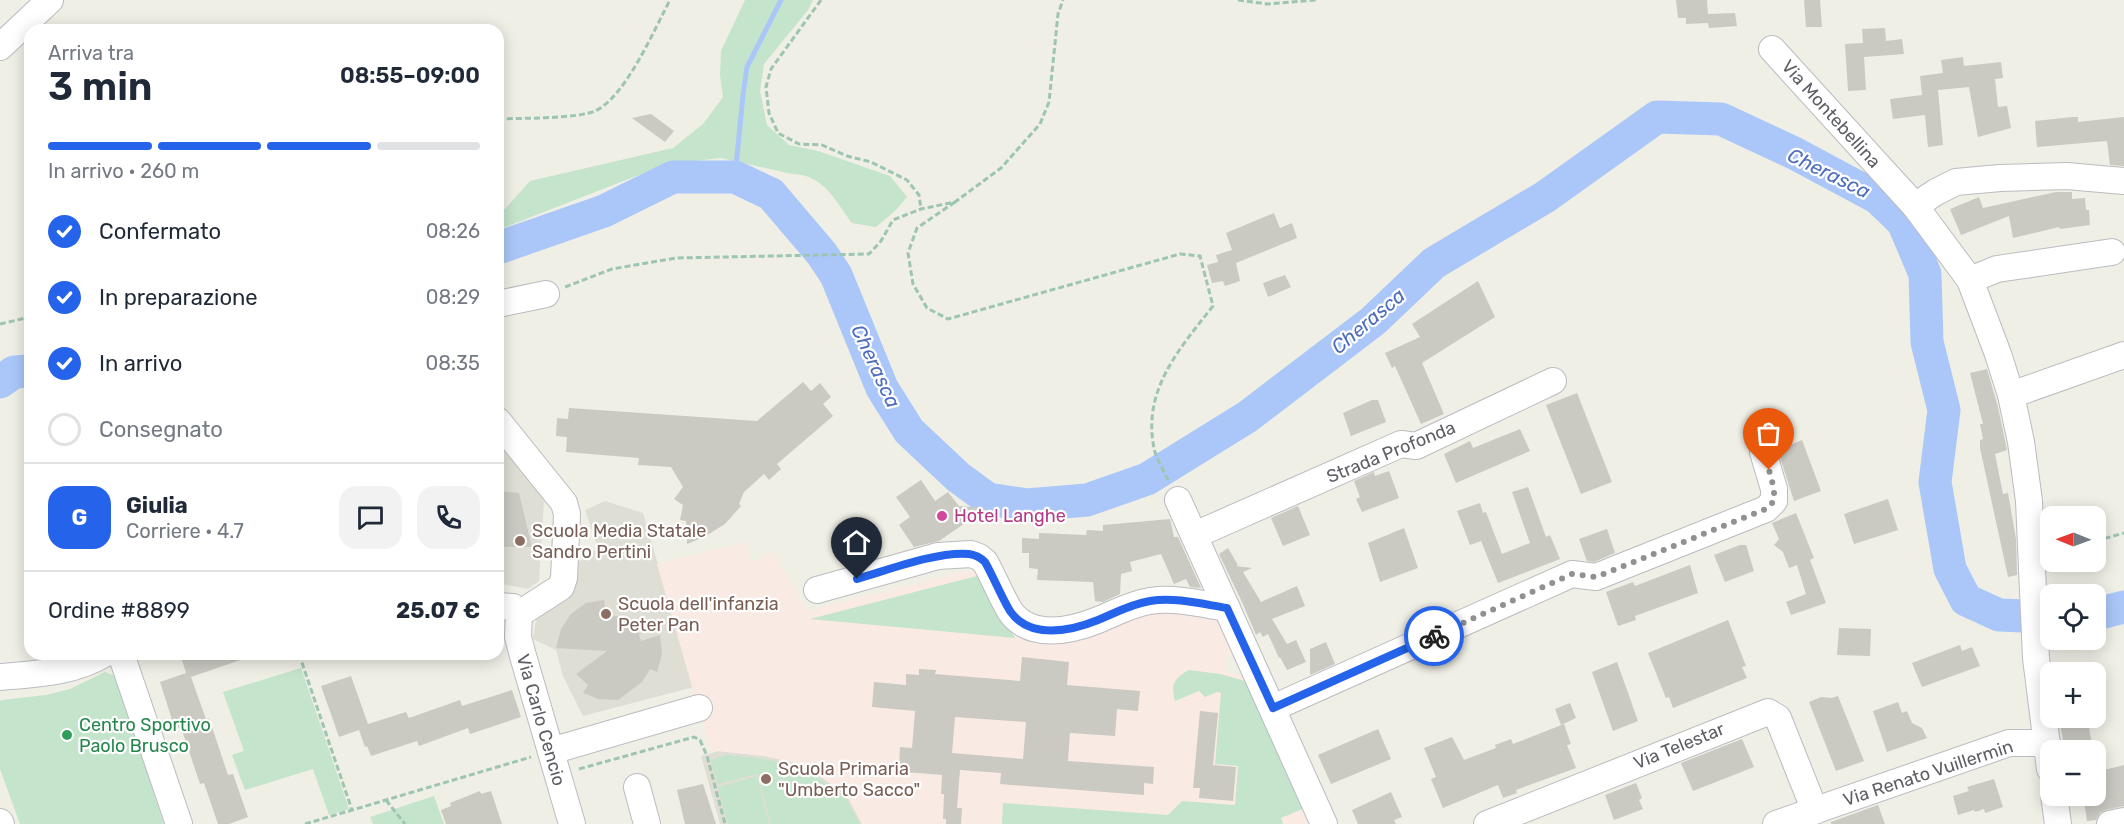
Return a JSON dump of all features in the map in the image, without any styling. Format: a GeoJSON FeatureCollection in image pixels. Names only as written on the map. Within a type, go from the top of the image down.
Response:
{"type":"FeatureCollection","features":[{"type":"Feature","properties":{"kind":"street"},"geometry":{"type":"LineString","coordinates":[[24,24],[50,0]]}},
{"type":"Feature","properties":{"kind":"street"},"geometry":{"type":"LineString","coordinates":[[0,47],[24,24]]}},
{"type":"Feature","properties":{"kind":"street","name":"Via Montebellina"},"geometry":{"type":"LineString","coordinates":[[1772,49],[1915,206],[1970,280],[2011,395],[2021,442],[2029,501],[2036,658],[2047,740]]}},
{"type":"Feature","properties":{"kind":"street"},"geometry":{"type":"LineString","coordinates":[[1915,206],[1956,182],[2067,176],[2124,181]]}},
{"type":"Feature","properties":{"kind":"street"},"geometry":{"type":"LineString","coordinates":[[1970,280],[1997,268],[2112,252]]}},
{"type":"Feature","properties":{"kind":"street"},"geometry":{"type":"LineString","coordinates":[[504,303],[546,294]]}},
{"type":"Feature","properties":{"kind":"street"},"geometry":{"type":"LineString","coordinates":[[2011,395],[2124,355]]}},
{"type":"Feature","properties":{"kind":"street","name":"Strada Profonda"},"geometry":{"type":"LineString","coordinates":[[1195,535],[1401,444],[1416,446],[1553,381]]}},
{"type":"Feature","properties":{"kind":"street","name":"Via Carlo Cencio"},"geometry":{"type":"LineString","coordinates":[[504,428],[564,503],[567,514],[564,578],[561,587],[508,610],[518,637],[572,824]]}},
{"type":"Feature","properties":{"kind":"street"},"geometry":{"type":"LineString","coordinates":[[1273,708],[1572,574],[1596,577],[1766,509],[1774,501],[1774,489],[1763,452]]}},
{"type":"Feature","properties":{"kind":"street"},"geometry":{"type":"LineString","coordinates":[[1178,500],[1324,824]]}},
{"type":"Feature","properties":{"kind":"street"},"geometry":{"type":"LineString","coordinates":[[817,590],[938,556],[971,554],[979,556],[985,562],[1011,612],[1021,622],[1035,629],[1047,631],[1075,628],[1149,601],[1177,601],[1227,608]]}},
{"type":"Feature","properties":{"kind":"street"},"geometry":{"type":"LineString","coordinates":[[0,677],[63,671],[94,660]]}},
{"type":"Feature","properties":{"kind":"street"},"geometry":{"type":"LineString","coordinates":[[123,660],[179,824]]}},
{"type":"Feature","properties":{"kind":"street"},"geometry":{"type":"LineString","coordinates":[[554,763],[699,708]]}},
{"type":"Feature","properties":{"kind":"street","name":"Via Telestar"},"geometry":{"type":"LineString","coordinates":[[1487,824],[1768,712],[1775,715],[1780,722],[1815,811]]}},
{"type":"Feature","properties":{"kind":"street","name":"Via Renato Vuillermin"},"geometry":{"type":"LineString","coordinates":[[1776,824],[2009,743],[2040,743]]}},
{"type":"Feature","properties":{"kind":"street"},"geometry":{"type":"LineString","coordinates":[[637,787],[647,824]]}},
{"type":"Feature","properties":{"kind":"street"},"geometry":{"type":"LineString","coordinates":[[2056,806],[2058,824]]}},
{"type":"Feature","properties":{"kind":"street"},"geometry":{"type":"LineString","coordinates":[[2110,824],[2124,821]]}},
{"type":"Feature","properties":{"kind":"path"},"geometry":{"type":"LineString","coordinates":[[504,119],[580,114],[596,110],[611,99],[633,70],[670,0]]}},
{"type":"Feature","properties":{"kind":"path"},"geometry":{"type":"LineString","coordinates":[[821,0],[771,69],[766,87],[769,113],[778,132],[799,144],[822,145],[847,156],[871,162],[907,180],[919,195],[921,209]]}},
{"type":"Feature","properties":{"kind":"path"},"geometry":{"type":"LineString","coordinates":[[1063,0],[1058,14],[1049,102],[1040,124],[1001,168],[917,228],[908,253],[913,284],[927,308],[948,319],[1180,254],[1200,255],[1213,306],[1171,360],[1160,384],[1151,423],[1154,450],[1178,500]]}},
{"type":"Feature","properties":{"kind":"path"},"geometry":{"type":"LineString","coordinates":[[1238,0],[1267,4],[1317,0]]}},
{"type":"Feature","properties":{"kind":"path"},"geometry":{"type":"LineString","coordinates":[[546,294],[612,269],[676,258],[868,254],[881,241],[893,220],[921,209],[955,202]]}},
{"type":"Feature","properties":{"kind":"path"},"geometry":{"type":"LineString","coordinates":[[0,324],[24,318]]}},
{"type":"Feature","properties":{"kind":"path"},"geometry":{"type":"LineString","coordinates":[[2106,538],[2124,532]]}},
{"type":"Feature","properties":{"kind":"path"},"geometry":{"type":"LineString","coordinates":[[301,660],[352,810]]}},
{"type":"Feature","properties":{"kind":"path"},"geometry":{"type":"LineString","coordinates":[[305,824],[386,800],[554,763],[694,737],[700,740],[707,756],[726,824]]}},
{"type":"Feature","properties":{"kind":"path"},"geometry":{"type":"LineString","coordinates":[[386,800],[405,824]]}},
{"type":"Feature","properties":{"kind":"shaded area","name":"Scuola Media Statale Sandro Pertini"},"geometry":{"type":"Polygon","coordinates":[[[504,445],[542,493],[544,502],[539,581],[528,589],[504,584],[504,445]]]}},
{"type":"Feature","properties":{"kind":"shaded area","name":"Scuola dell'infanzia Peter Pan"},"geometry":{"type":"Polygon","coordinates":[[[605,501],[643,513],[694,687],[583,716],[563,676],[556,650],[533,639],[536,620],[572,567],[598,548],[585,510],[605,501]]]}},
{"type":"Feature","properties":{"kind":"shaded area"},"geometry":{"type":"Polygon","coordinates":[[[745,542],[751,563],[773,551],[807,611],[979,568],[1011,622],[1150,609],[1215,616],[1226,623],[1235,655],[1226,656],[1226,672],[1250,678],[1315,824],[862,824],[846,794],[802,764],[764,756],[718,751],[711,753],[657,564],[745,542]]]}},
{"type":"Feature","properties":{"kind":"shaded area","name":"Scuola Primaria \"Umberto Sacco\""},"geometry":{"type":"Polygon","coordinates":[[[718,751],[764,756],[802,764],[846,794],[862,824],[720,824],[701,756],[718,751]]]}},
{"type":"Feature","properties":{"kind":"green space"},"geometry":{"type":"Polygon","coordinates":[[[745,0],[813,0],[808,10],[764,64],[760,91],[767,125],[789,145],[818,151],[890,176],[907,197],[876,227],[852,223],[834,197],[812,178],[721,158],[667,164],[504,228],[504,209],[530,181],[673,148],[703,124],[723,97],[720,75],[721,51],[745,0]]]}},
{"type":"Feature","properties":{"kind":"green space"},"geometry":{"type":"Polygon","coordinates":[[[977,576],[1015,638],[810,619],[977,576]]]}},
{"type":"Feature","properties":{"kind":"green space"},"geometry":{"type":"Polygon","coordinates":[[[301,668],[349,809],[329,815],[313,769],[245,790],[232,755],[244,751],[223,692],[301,668]]]}},
{"type":"Feature","properties":{"kind":"green space"},"geometry":{"type":"Polygon","coordinates":[[[1189,670],[1220,674],[1249,682],[1305,808],[1281,818],[1283,824],[1002,824],[1003,803],[1168,815],[1182,801],[1235,805],[1238,766],[1215,764],[1221,693],[1217,692],[1205,697],[1199,691],[1175,701],[1173,686],[1176,679],[1189,670]]]}},
{"type":"Feature","properties":{"kind":"green space","name":"Centro Sportivo Paolo Brusco"},"geometry":{"type":"Polygon","coordinates":[[[105,672],[115,676],[164,824],[20,824],[0,769],[0,701],[46,695],[70,689],[105,672]]]}},
{"type":"Feature","properties":{"kind":"green space","name":"Scuola Primaria \"Umberto Sacco\""},"geometry":{"type":"Polygon","coordinates":[[[727,755],[802,767],[845,797],[860,824],[771,824],[758,775],[718,784],[711,760],[727,755]]]}},
{"type":"Feature","properties":{"kind":"green space"},"geometry":{"type":"Polygon","coordinates":[[[757,776],[769,824],[728,824],[718,787],[757,776]]]}},
{"type":"Feature","properties":{"kind":"green space"},"geometry":{"type":"Polygon","coordinates":[[[434,796],[444,824],[373,824],[370,817],[434,796]]]}},
{"type":"Feature","properties":{"kind":"building"},"geometry":{"type":"Polygon","coordinates":[[[1676,0],[1707,0],[1708,14],[1735,13],[1737,26],[1709,28],[1708,23],[1686,24],[1686,18],[1678,18],[1676,0]]]}},
{"type":"Feature","properties":{"kind":"building"},"geometry":{"type":"Polygon","coordinates":[[[1804,0],[1820,0],[1822,27],[1806,27],[1804,0]]]}},
{"type":"Feature","properties":{"kind":"building"},"geometry":{"type":"Polygon","coordinates":[[[1885,28],[1886,41],[1902,39],[1904,54],[1864,57],[1866,90],[1848,91],[1845,44],[1863,43],[1862,29],[1885,28]]]}},
{"type":"Feature","properties":{"kind":"building"},"geometry":{"type":"Polygon","coordinates":[[[1963,57],[1964,66],[2001,62],[2003,78],[1995,79],[1998,107],[2007,106],[2011,128],[1978,137],[1969,87],[1938,90],[1943,145],[1928,147],[1925,115],[1893,119],[1890,99],[1922,95],[1920,76],[1943,73],[1941,60],[1963,57]]]}},
{"type":"Feature","properties":{"kind":"building"},"geometry":{"type":"Polygon","coordinates":[[[651,114],[674,131],[665,142],[632,118],[651,114]]]}},
{"type":"Feature","properties":{"kind":"building"},"geometry":{"type":"Polygon","coordinates":[[[2078,117],[2078,122],[2124,117],[2124,166],[2110,165],[2107,141],[2037,147],[2035,121],[2078,117]]]}},
{"type":"Feature","properties":{"kind":"building"},"geometry":{"type":"Polygon","coordinates":[[[2056,192],[2072,192],[2072,199],[2085,198],[2090,225],[2060,229],[2059,227],[2013,238],[2009,216],[1961,235],[1950,209],[1979,197],[1983,208],[2056,192]]]}},
{"type":"Feature","properties":{"kind":"building"},"geometry":{"type":"Polygon","coordinates":[[[1274,213],[1280,228],[1292,223],[1297,238],[1236,263],[1240,281],[1225,286],[1223,281],[1212,283],[1207,265],[1218,262],[1216,255],[1232,250],[1226,233],[1274,213]]]}},
{"type":"Feature","properties":{"kind":"building"},"geometry":{"type":"Polygon","coordinates":[[[1285,275],[1291,287],[1268,297],[1263,283],[1285,275]]]}},
{"type":"Feature","properties":{"kind":"building"},"geometry":{"type":"Polygon","coordinates":[[[1478,281],[1495,317],[1422,363],[1444,414],[1421,424],[1395,366],[1392,368],[1385,353],[1420,337],[1412,324],[1478,281]]]}},
{"type":"Feature","properties":{"kind":"building"},"geometry":{"type":"Polygon","coordinates":[[[1987,369],[2007,450],[1995,454],[2003,494],[2008,493],[2016,539],[2017,575],[2008,577],[1980,448],[1980,440],[1983,439],[1980,424],[1983,424],[1970,373],[1987,369]]]}},
{"type":"Feature","properties":{"kind":"building"},"geometry":{"type":"Polygon","coordinates":[[[803,382],[811,391],[820,383],[831,397],[823,404],[833,416],[777,464],[781,469],[769,480],[764,474],[744,492],[739,504],[741,506],[725,524],[687,544],[686,521],[680,520],[683,505],[674,499],[683,487],[671,467],[638,465],[639,458],[566,452],[567,437],[556,436],[557,418],[568,419],[569,408],[757,421],[803,382]]]}},
{"type":"Feature","properties":{"kind":"building"},"geometry":{"type":"Polygon","coordinates":[[[1577,393],[1612,482],[1581,494],[1546,405],[1577,393]]]}},
{"type":"Feature","properties":{"kind":"building"},"geometry":{"type":"Polygon","coordinates":[[[1372,400],[1378,400],[1386,422],[1351,436],[1343,413],[1372,400]]]}},
{"type":"Feature","properties":{"kind":"building"},"geometry":{"type":"Polygon","coordinates":[[[1520,429],[1530,451],[1456,483],[1444,454],[1470,441],[1473,448],[1520,429]]]}},
{"type":"Feature","properties":{"kind":"building"},"geometry":{"type":"Polygon","coordinates":[[[1787,436],[1790,445],[1802,440],[1821,491],[1794,501],[1773,441],[1787,436]]]}},
{"type":"Feature","properties":{"kind":"building"},"geometry":{"type":"Polygon","coordinates":[[[1389,471],[1399,498],[1362,512],[1356,499],[1360,497],[1354,481],[1374,472],[1375,476],[1389,471]]]}},
{"type":"Feature","properties":{"kind":"building","name":"Hotel Langhe"},"geometry":{"type":"Polygon","coordinates":[[[921,480],[935,501],[948,492],[959,506],[987,508],[939,541],[914,547],[899,525],[910,517],[896,497],[921,480]]]}},
{"type":"Feature","properties":{"kind":"building"},"geometry":{"type":"Polygon","coordinates":[[[1528,487],[1546,537],[1550,535],[1560,559],[1498,583],[1481,541],[1470,545],[1457,511],[1480,503],[1483,513],[1486,512],[1502,554],[1530,543],[1512,492],[1528,487]]]}},
{"type":"Feature","properties":{"kind":"building"},"geometry":{"type":"Polygon","coordinates":[[[504,492],[519,493],[532,547],[504,547],[504,492]]]}},
{"type":"Feature","properties":{"kind":"building"},"geometry":{"type":"Polygon","coordinates":[[[1888,499],[1898,530],[1854,544],[1844,514],[1888,499]]]}},
{"type":"Feature","properties":{"kind":"building"},"geometry":{"type":"Polygon","coordinates":[[[1298,506],[1310,535],[1283,546],[1271,518],[1298,506]]]}},
{"type":"Feature","properties":{"kind":"building"},"geometry":{"type":"Polygon","coordinates":[[[1796,513],[1814,558],[1810,560],[1826,603],[1791,615],[1786,602],[1806,594],[1797,565],[1789,568],[1783,552],[1774,545],[1779,539],[1772,523],[1796,513]]]}},
{"type":"Feature","properties":{"kind":"building"},"geometry":{"type":"Polygon","coordinates":[[[1170,519],[1174,537],[1178,537],[1201,588],[1190,587],[1186,579],[1174,584],[1161,554],[1130,562],[1132,571],[1121,574],[1120,594],[1103,602],[1095,601],[1093,582],[1037,580],[1038,569],[1029,568],[1029,553],[1022,553],[1022,538],[1039,539],[1039,533],[1086,535],[1087,530],[1103,531],[1103,525],[1170,519]]]}},
{"type":"Feature","properties":{"kind":"building"},"geometry":{"type":"Polygon","coordinates":[[[1404,528],[1418,568],[1380,582],[1368,543],[1404,528]]]}},
{"type":"Feature","properties":{"kind":"building"},"geometry":{"type":"Polygon","coordinates":[[[1607,529],[1615,553],[1594,562],[1587,561],[1579,539],[1607,529]]]}},
{"type":"Feature","properties":{"kind":"building"},"geometry":{"type":"Polygon","coordinates":[[[1746,545],[1754,571],[1725,582],[1714,555],[1746,545]]]}},
{"type":"Feature","properties":{"kind":"building"},"geometry":{"type":"Polygon","coordinates":[[[1228,548],[1238,565],[1236,566],[1252,568],[1243,572],[1261,602],[1297,586],[1305,606],[1272,619],[1287,644],[1296,640],[1306,662],[1287,670],[1268,634],[1263,637],[1260,632],[1256,635],[1219,554],[1228,548]]]}},
{"type":"Feature","properties":{"kind":"building"},"geometry":{"type":"Polygon","coordinates":[[[1690,565],[1698,593],[1635,616],[1636,620],[1618,626],[1606,592],[1633,582],[1635,586],[1690,565]]]}},
{"type":"Feature","properties":{"kind":"building"},"geometry":{"type":"Polygon","coordinates":[[[604,600],[606,617],[617,616],[628,621],[638,630],[641,641],[660,635],[662,654],[657,672],[650,669],[642,682],[618,700],[598,699],[583,693],[588,685],[576,674],[607,651],[556,648],[561,629],[571,614],[586,603],[604,600]]]}},
{"type":"Feature","properties":{"kind":"building"},"geometry":{"type":"Polygon","coordinates":[[[1728,620],[1746,666],[1742,667],[1747,678],[1673,708],[1669,697],[1666,698],[1648,653],[1728,620]]]}},
{"type":"Feature","properties":{"kind":"building"},"geometry":{"type":"Polygon","coordinates":[[[1839,628],[1871,629],[1870,656],[1837,655],[1839,628]]]}},
{"type":"Feature","properties":{"kind":"building"},"geometry":{"type":"Polygon","coordinates":[[[1326,642],[1335,664],[1310,675],[1310,649],[1326,642]]]}},
{"type":"Feature","properties":{"kind":"building"},"geometry":{"type":"Polygon","coordinates":[[[1960,645],[1962,651],[1972,647],[1980,666],[1922,687],[1912,663],[1960,645]]]}},
{"type":"Feature","properties":{"kind":"building"},"geometry":{"type":"Polygon","coordinates":[[[1022,657],[1069,662],[1067,685],[1140,691],[1138,711],[1117,709],[1115,736],[1070,733],[1068,761],[1154,767],[1153,784],[1144,783],[1144,795],[1000,784],[1001,773],[960,770],[957,808],[962,808],[961,824],[946,824],[946,819],[943,819],[942,775],[905,772],[905,767],[899,767],[900,747],[912,748],[915,711],[872,707],[874,682],[906,685],[906,674],[919,675],[919,669],[936,670],[935,674],[1020,681],[1022,657]],[[955,717],[952,753],[1023,759],[1026,722],[955,717]]]}},
{"type":"Feature","properties":{"kind":"building"},"geometry":{"type":"Polygon","coordinates":[[[182,660],[240,660],[191,677],[206,719],[209,718],[228,775],[233,774],[248,817],[229,824],[218,824],[204,783],[200,784],[181,727],[175,729],[160,682],[186,673],[182,660]]]}},
{"type":"Feature","properties":{"kind":"building"},"geometry":{"type":"Polygon","coordinates":[[[1617,662],[1638,721],[1613,731],[1592,672],[1617,662]]]}},
{"type":"Feature","properties":{"kind":"building"},"geometry":{"type":"Polygon","coordinates":[[[351,676],[368,724],[406,712],[409,718],[460,700],[462,706],[512,690],[521,717],[470,734],[468,728],[419,746],[417,741],[371,756],[359,730],[339,737],[321,686],[351,676]]]}},
{"type":"Feature","properties":{"kind":"building"},"geometry":{"type":"Polygon","coordinates":[[[1838,696],[1864,761],[1836,771],[1809,702],[1821,697],[1838,696]]]}},
{"type":"Feature","properties":{"kind":"building"},"geometry":{"type":"Polygon","coordinates":[[[1898,702],[1902,713],[1907,711],[1912,723],[1922,728],[1927,738],[1887,752],[1873,711],[1898,702]]]}},
{"type":"Feature","properties":{"kind":"building"},"geometry":{"type":"Polygon","coordinates":[[[1570,703],[1576,718],[1561,725],[1555,709],[1570,703]]]}},
{"type":"Feature","properties":{"kind":"building"},"geometry":{"type":"Polygon","coordinates":[[[1200,711],[1218,713],[1213,765],[1236,767],[1233,801],[1199,798],[1200,788],[1193,788],[1200,711]]]}},
{"type":"Feature","properties":{"kind":"building"},"geometry":{"type":"Polygon","coordinates":[[[1564,724],[1571,744],[1567,745],[1576,768],[1516,790],[1517,793],[1503,798],[1498,785],[1443,808],[1431,779],[1436,777],[1424,748],[1452,737],[1464,760],[1496,748],[1495,745],[1511,739],[1513,744],[1564,724]]]}},
{"type":"Feature","properties":{"kind":"building"},"geometry":{"type":"Polygon","coordinates":[[[2061,728],[2089,728],[2091,740],[2063,740],[2061,728]]]}},
{"type":"Feature","properties":{"kind":"building"},"geometry":{"type":"Polygon","coordinates":[[[1378,729],[1391,759],[1331,784],[1318,755],[1378,729]]]}},
{"type":"Feature","properties":{"kind":"building"},"geometry":{"type":"Polygon","coordinates":[[[1742,739],[1754,767],[1693,791],[1681,763],[1742,739]]]}},
{"type":"Feature","properties":{"kind":"building"},"geometry":{"type":"Polygon","coordinates":[[[2124,765],[2124,806],[2106,810],[2100,813],[2096,820],[2087,821],[2085,806],[2106,806],[2106,770],[2124,765]]]}},
{"type":"Feature","properties":{"kind":"building"},"geometry":{"type":"Polygon","coordinates":[[[1994,779],[2003,807],[1985,813],[1984,809],[1958,815],[1953,796],[1969,791],[1967,787],[1994,779]]]}},
{"type":"Feature","properties":{"kind":"building"},"geometry":{"type":"Polygon","coordinates":[[[1636,783],[1642,798],[1639,800],[1643,809],[1614,820],[1605,795],[1636,783]]]}},
{"type":"Feature","properties":{"kind":"building"},"geometry":{"type":"Polygon","coordinates":[[[703,784],[716,824],[685,824],[677,790],[703,784]]]}},
{"type":"Feature","properties":{"kind":"building"},"geometry":{"type":"Polygon","coordinates":[[[480,791],[481,794],[491,791],[502,824],[446,824],[441,810],[451,806],[450,803],[480,791]]]}},
{"type":"Feature","properties":{"kind":"building"},"geometry":{"type":"Polygon","coordinates":[[[1391,792],[1402,817],[1394,820],[1396,824],[1358,824],[1352,810],[1391,792]]]}},
{"type":"Feature","properties":{"kind":"building"},"geometry":{"type":"Polygon","coordinates":[[[1878,805],[1885,824],[1831,824],[1831,822],[1878,805]]]}},
{"type":"Feature","properties":{"kind":"waterway"},"geometry":{"type":"LineString","coordinates":[[735,177],[747,67],[781,0]]}},
{"type":"Feature","properties":{"kind":"waterway","name":"Cherasca"},"geometry":{"type":"LineString","coordinates":[[504,246],[604,211],[673,177],[735,177],[771,194],[822,254],[836,275],[882,388],[909,431],[958,477],[988,499],[1027,505],[1087,500],[1147,479],[1247,417],[1373,321],[1434,263],[1545,197],[1657,117],[1721,119],[1794,153],[1878,198],[1903,222],[1925,274],[1927,342],[1944,410],[1935,482],[1950,569],[1966,600],[1999,615],[2040,617]]}},
{"type":"Feature","properties":{"kind":"waterway","name":"Cherasca"},"geometry":{"type":"LineString","coordinates":[[0,382],[14,372],[24,371]]}},
{"type":"Feature","properties":{"kind":"waterway","name":"Cherasca"},"geometry":{"type":"LineString","coordinates":[[2106,612],[2124,607]]}},
{"type":"Feature","properties":{"kind":"way so far"},"geometry":{"type":"LineString","coordinates":[[1434,636],[1572,574],[1596,577],[1766,509],[1774,501],[1774,489],[1769,470]]}},
{"type":"Feature","properties":{"kind":"place","name":"Hotel Langhe"},"geometry":{"type":"Point","coordinates":[942,516]}},
{"type":"Feature","properties":{"kind":"place","name":"Scuola Media Statale Sandro Pertini"},"geometry":{"type":"Point","coordinates":[520,541]}},
{"type":"Feature","properties":{"kind":"place","name":"Scuola dell'infanzia Peter Pan"},"geometry":{"type":"Point","coordinates":[606,614]}},
{"type":"Feature","properties":{"kind":"place","name":"Centro Sportivo Paolo Brusco"},"geometry":{"type":"Point","coordinates":[67,735]}},
{"type":"Feature","properties":{"kind":"place","name":"Scuola Primaria \"Umberto Sacco\""},"geometry":{"type":"Point","coordinates":[766,779]}},
{"type":"Feature","properties":{"kind":"route"},"geometry":{"type":"LineString","coordinates":[[857,579],[938,556],[971,554],[979,556],[985,562],[1011,612],[1021,622],[1035,629],[1047,631],[1075,628],[1149,601],[1177,601],[1227,608],[1273,708],[1434,636]]}}]}
